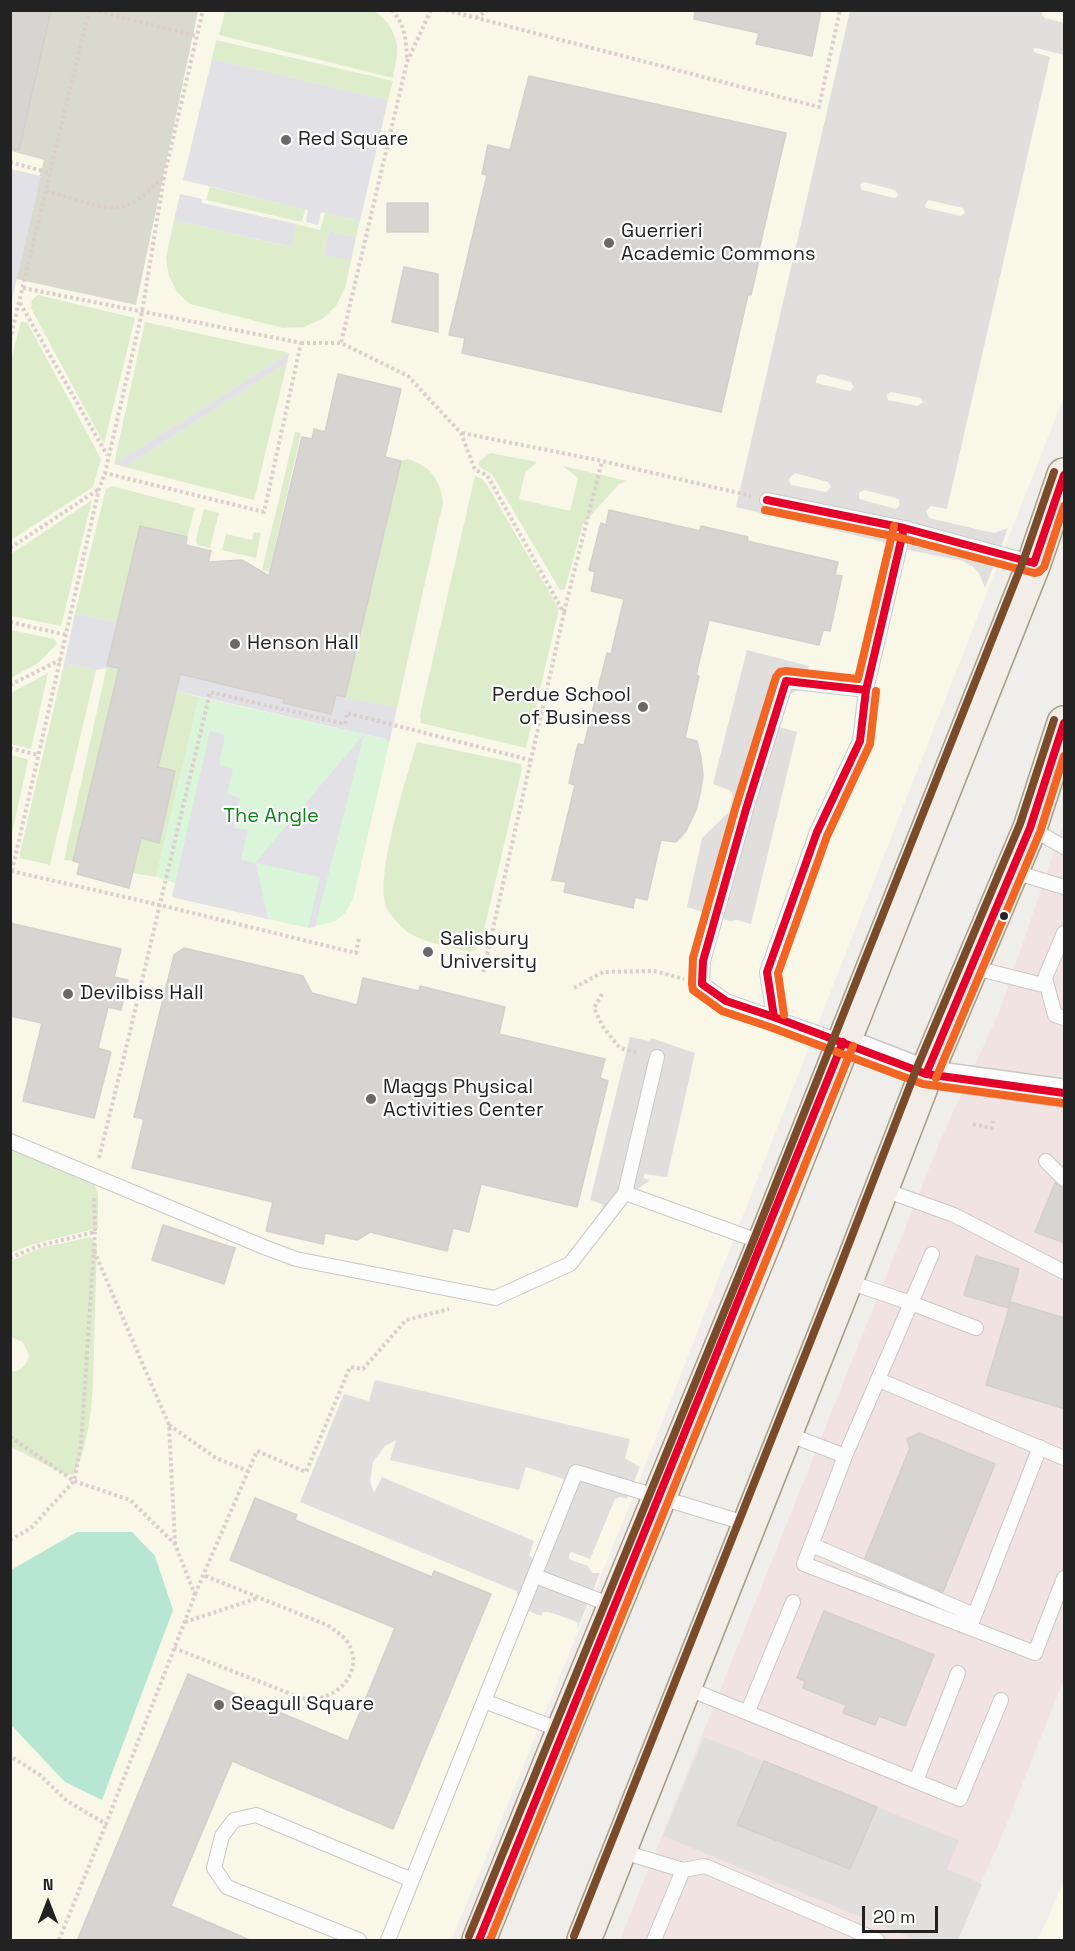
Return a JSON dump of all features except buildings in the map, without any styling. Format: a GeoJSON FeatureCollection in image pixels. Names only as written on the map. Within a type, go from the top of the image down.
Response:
{"type":"FeatureCollection","features":[{"type":"Feature","properties":{"kind":"main road"},"geometry":{"type":"LineString","coordinates":[[479,1941],[764,1243],[1034,563],[1065,476]]}},
{"type":"Feature","properties":{"kind":"main road"},"geometry":{"type":"LineString","coordinates":[[584,1941],[926,1074],[1030,828],[1065,723]]}},
{"type":"Feature","properties":{"kind":"street"},"geometry":{"type":"LineString","coordinates":[[843,1042],[926,1074],[1065,1093]]}},
{"type":"Feature","properties":{"kind":"lane"},"geometry":{"type":"LineString","coordinates":[[767,500],[904,528],[1034,563]]}},
{"type":"Feature","properties":{"kind":"lane"},"geometry":{"type":"LineString","coordinates":[[774,1017],[767,972],[817,832],[860,741],[866,690],[904,528]]}},
{"type":"Feature","properties":{"kind":"lane"},"geometry":{"type":"LineString","coordinates":[[843,1042],[726,1001],[702,984],[703,961],[746,809],[786,681],[866,690]]}},
{"type":"Feature","properties":{"kind":"lane"},"geometry":{"type":"LineString","coordinates":[[1030,828],[1065,847]]}},
{"type":"Feature","properties":{"kind":"lane"},"geometry":{"type":"LineString","coordinates":[[1011,871],[1065,886]]}},
{"type":"Feature","properties":{"kind":"lane"},"geometry":{"type":"LineString","coordinates":[[1065,933],[1045,978],[1055,1015],[1065,1018]]}},
{"type":"Feature","properties":{"kind":"lane"},"geometry":{"type":"LineString","coordinates":[[971,967],[1047,986]]}},
{"type":"Feature","properties":{"kind":"lane"},"geometry":{"type":"LineString","coordinates":[[10,1141],[296,1259],[495,1298],[570,1264],[625,1193],[657,1057]]}},
{"type":"Feature","properties":{"kind":"lane"},"geometry":{"type":"LineString","coordinates":[[1046,1161],[1065,1179]]}},
{"type":"Feature","properties":{"kind":"lane"},"geometry":{"type":"LineString","coordinates":[[882,1190],[954,1215],[1065,1272]]}},
{"type":"Feature","properties":{"kind":"lane"},"geometry":{"type":"LineString","coordinates":[[625,1193],[764,1243]]}},
{"type":"Feature","properties":{"kind":"lane"},"geometry":{"type":"LineString","coordinates":[[932,1254],[845,1456],[804,1564],[972,1621]]}},
{"type":"Feature","properties":{"kind":"lane"},"geometry":{"type":"LineString","coordinates":[[846,1281],[976,1328]]}},
{"type":"Feature","properties":{"kind":"lane"},"geometry":{"type":"LineString","coordinates":[[879,1380],[1065,1458]]}},
{"type":"Feature","properties":{"kind":"lane"},"geometry":{"type":"LineString","coordinates":[[785,1433],[845,1456]]}},
{"type":"Feature","properties":{"kind":"lane"},"geometry":{"type":"LineString","coordinates":[[972,1621],[1040,1447]]}},
{"type":"Feature","properties":{"kind":"lane"},"geometry":{"type":"LineString","coordinates":[[388,1941],[576,1472],[748,1524]]}},
{"type":"Feature","properties":{"kind":"lane"},"geometry":{"type":"LineString","coordinates":[[812,1545],[1035,1653],[1065,1578]]}},
{"type":"Feature","properties":{"kind":"lane"},"geometry":{"type":"LineString","coordinates":[[536,1575],[614,1606]]}},
{"type":"Feature","properties":{"kind":"lane"},"geometry":{"type":"LineString","coordinates":[[748,1711],[794,1602]]}},
{"type":"Feature","properties":{"kind":"lane"},"geometry":{"type":"LineString","coordinates":[[916,1781],[958,1673]]}},
{"type":"Feature","properties":{"kind":"lane"},"geometry":{"type":"LineString","coordinates":[[684,1686],[960,1799],[1001,1700]]}},
{"type":"Feature","properties":{"kind":"lane"},"geometry":{"type":"LineString","coordinates":[[484,1701],[563,1731]]}},
{"type":"Feature","properties":{"kind":"lane"},"geometry":{"type":"LineString","coordinates":[[359,1941],[227,1887],[214,1868],[222,1836],[234,1820],[256,1815],[412,1880]]}},
{"type":"Feature","properties":{"kind":"lane"},"geometry":{"type":"LineString","coordinates":[[620,1851],[683,1870],[705,1866],[877,1941]]}},
{"type":"Feature","properties":{"kind":"lane"},"geometry":{"type":"LineString","coordinates":[[654,1941],[683,1870]]}},
{"type":"Feature","properties":{"kind":"path"},"geometry":{"type":"LineString","coordinates":[[10,340],[91,10],[196,36]]}},
{"type":"Feature","properties":{"kind":"path"},"geometry":{"type":"LineString","coordinates":[[203,10],[164,177],[142,312],[11,871],[356,953],[359,938]]}},
{"type":"Feature","properties":{"kind":"path"},"geometry":{"type":"LineString","coordinates":[[392,10],[401,20],[406,37],[407,62]]}},
{"type":"Feature","properties":{"kind":"path"},"geometry":{"type":"LineString","coordinates":[[341,343],[407,62],[431,10]]}},
{"type":"Feature","properties":{"kind":"path"},"geometry":{"type":"LineString","coordinates":[[446,10],[819,107],[840,10]]}},
{"type":"Feature","properties":{"kind":"path"},"geometry":{"type":"LineString","coordinates":[[475,18],[488,10]]}},
{"type":"Feature","properties":{"kind":"path"},"geometry":{"type":"LineString","coordinates":[[10,162],[51,173]]}},
{"type":"Feature","properties":{"kind":"path"},"geometry":{"type":"LineString","coordinates":[[46,191],[95,205],[123,206],[138,199],[164,177]]}},
{"type":"Feature","properties":{"kind":"path"},"geometry":{"type":"LineString","coordinates":[[23,288],[301,343],[341,343],[408,376],[461,433],[475,470],[487,476],[564,613]]}},
{"type":"Feature","properties":{"kind":"path"},"geometry":{"type":"LineString","coordinates":[[20,302],[108,456]]}},
{"type":"Feature","properties":{"kind":"path"},"geometry":{"type":"LineString","coordinates":[[105,473],[264,512],[301,343]]}},
{"type":"Feature","properties":{"kind":"path"},"geometry":{"type":"LineString","coordinates":[[461,433],[602,461],[767,500]]}},
{"type":"Feature","properties":{"kind":"path"},"geometry":{"type":"LineString","coordinates":[[483,973],[564,613],[602,461]]}},
{"type":"Feature","properties":{"kind":"path"},"geometry":{"type":"LineString","coordinates":[[10,548],[99,489]]}},
{"type":"Feature","properties":{"kind":"path"},"geometry":{"type":"LineString","coordinates":[[10,622],[66,635]]}},
{"type":"Feature","properties":{"kind":"path"},"geometry":{"type":"LineString","coordinates":[[10,685],[60,659]]}},
{"type":"Feature","properties":{"kind":"path"},"geometry":{"type":"LineString","coordinates":[[10,1540],[31,1528],[75,1481],[81,1445],[94,1250],[94,1176],[210,692],[345,724],[347,713],[530,760]]}},
{"type":"Feature","properties":{"kind":"path"},"geometry":{"type":"LineString","coordinates":[[10,748],[38,755]]}},
{"type":"Feature","properties":{"kind":"path"},"geometry":{"type":"LineString","coordinates":[[574,988],[603,972],[654,971],[702,984]]}},
{"type":"Feature","properties":{"kind":"path"},"geometry":{"type":"LineString","coordinates":[[602,993],[594,1008],[603,1027],[620,1048],[657,1057]]}},
{"type":"Feature","properties":{"kind":"path"},"geometry":{"type":"LineString","coordinates":[[973,1124],[992,1128],[993,1121]]}},
{"type":"Feature","properties":{"kind":"path"},"geometry":{"type":"LineString","coordinates":[[10,1258],[38,1246],[95,1232]]}},
{"type":"Feature","properties":{"kind":"path"},"geometry":{"type":"LineString","coordinates":[[94,1250],[169,1425],[175,1544],[195,1595]]}},
{"type":"Feature","properties":{"kind":"path"},"geometry":{"type":"LineString","coordinates":[[59,1941],[184,1622],[257,1451],[306,1472],[350,1367],[363,1370],[406,1320],[451,1309]]}},
{"type":"Feature","properties":{"kind":"path"},"geometry":{"type":"LineString","coordinates":[[169,1425],[216,1458],[248,1471]]}},
{"type":"Feature","properties":{"kind":"path"},"geometry":{"type":"LineString","coordinates":[[10,1437],[75,1481],[130,1500],[175,1544]]}},
{"type":"Feature","properties":{"kind":"path"},"geometry":{"type":"LineString","coordinates":[[174,1648],[301,1698],[312,1700],[333,1695],[343,1686],[352,1664],[347,1641],[327,1625],[203,1575]]}},
{"type":"Feature","properties":{"kind":"path"},"geometry":{"type":"LineString","coordinates":[[184,1622],[260,1598]]}},
{"type":"Feature","properties":{"kind":"path"},"geometry":{"type":"LineString","coordinates":[[10,1756],[40,1775],[67,1801],[106,1824]]}},
{"type":"Feature","properties":{"kind":"shaded area","name":"Salisbury University"},"geometry":{"type":"Polygon","coordinates":[[[11,11],[1064,11],[1064,396],[628,1509],[451,1940],[11,1940],[11,11]]]}},
{"type":"Feature","properties":{"kind":"shaded area"},"geometry":{"type":"Polygon","coordinates":[[[11,11],[198,11],[136,305],[11,278],[44,160],[11,151],[11,11]]]}},
{"type":"Feature","properties":{"kind":"shaded area"},"geometry":{"type":"Polygon","coordinates":[[[850,11],[1042,11],[1045,18],[1064,23],[1064,55],[1033,49],[1034,52],[1050,57],[947,509],[931,506],[926,511],[929,518],[994,533],[1008,528],[985,588],[979,573],[963,561],[888,546],[883,542],[736,507],[850,11]],[[863,182],[860,185],[862,190],[894,198],[898,194],[895,190],[863,182]],[[928,200],[926,208],[961,216],[965,213],[963,208],[928,200]],[[821,374],[817,376],[816,383],[850,391],[854,387],[851,382],[821,374]],[[891,392],[887,395],[888,400],[918,406],[923,402],[920,398],[891,392]],[[795,473],[789,480],[791,485],[826,492],[831,487],[828,482],[795,473]],[[864,490],[859,493],[859,499],[896,509],[899,506],[899,499],[864,490]]]}},
{"type":"Feature","properties":{"kind":"shaded area","name":"Red Square"},"geometry":{"type":"Polygon","coordinates":[[[212,59],[388,100],[360,221],[321,212],[318,225],[306,222],[308,210],[183,180],[212,59]]]}},
{"type":"Feature","properties":{"kind":"shaded area"},"geometry":{"type":"Polygon","coordinates":[[[10,169],[41,176],[11,304],[10,169]]]}},
{"type":"Feature","properties":{"kind":"shaded area"},"geometry":{"type":"Polygon","coordinates":[[[180,194],[202,199],[202,203],[296,224],[291,247],[174,220],[180,194]]]}},
{"type":"Feature","properties":{"kind":"shaded area"},"geometry":{"type":"Polygon","coordinates":[[[329,231],[356,237],[351,261],[324,255],[329,231]]]}},
{"type":"Feature","properties":{"kind":"shaded area"},"geometry":{"type":"Polygon","coordinates":[[[289,353],[287,363],[125,467],[114,464],[289,353]]]}},
{"type":"Feature","properties":{"kind":"shaded area"},"geometry":{"type":"Polygon","coordinates":[[[75,613],[118,623],[107,668],[96,670],[71,664],[63,669],[75,613]]]}},
{"type":"Feature","properties":{"kind":"shaded area"},"geometry":{"type":"Polygon","coordinates":[[[747,650],[809,666],[804,689],[785,697],[776,726],[797,732],[751,924],[737,920],[730,921],[687,907],[702,838],[729,812],[733,797],[729,790],[713,784],[747,650]]]}},
{"type":"Feature","properties":{"kind":"shaded area"},"geometry":{"type":"Polygon","coordinates":[[[180,674],[284,699],[284,703],[331,714],[336,695],[397,708],[389,744],[386,739],[176,691],[180,674]]]}},
{"type":"Feature","properties":{"kind":"shaded area"},"geometry":{"type":"Polygon","coordinates":[[[210,731],[225,735],[219,765],[233,769],[227,794],[240,798],[234,828],[248,830],[241,860],[255,863],[364,734],[315,927],[308,928],[320,877],[256,863],[268,919],[172,897],[210,731]]]}},
{"type":"Feature","properties":{"kind":"shaded area"},"geometry":{"type":"Polygon","coordinates":[[[1064,822],[1064,1679],[997,1848],[953,1940],[620,1940],[941,1139],[1000,1010],[1064,822]]]}},
{"type":"Feature","properties":{"kind":"shaded area"},"geometry":{"type":"Polygon","coordinates":[[[630,1037],[649,1041],[651,1038],[695,1053],[667,1177],[644,1174],[648,1182],[603,1211],[602,1204],[590,1200],[630,1037]]]}},
{"type":"Feature","properties":{"kind":"shaded area"},"geometry":{"type":"Polygon","coordinates":[[[375,1380],[630,1439],[625,1458],[640,1467],[627,1499],[620,1497],[615,1499],[590,1559],[571,1552],[569,1555],[571,1560],[588,1566],[592,1573],[600,1573],[577,1630],[578,1624],[575,1621],[549,1612],[543,1612],[541,1616],[515,1606],[518,1597],[516,1591],[300,1502],[344,1394],[369,1401],[375,1380]],[[396,1440],[385,1446],[373,1462],[370,1481],[374,1493],[382,1477],[534,1541],[529,1555],[533,1559],[537,1558],[564,1479],[526,1467],[519,1490],[390,1460],[396,1440]]]}},
{"type":"Feature","properties":{"kind":"shaded area"},"geometry":{"type":"Polygon","coordinates":[[[704,1737],[764,1761],[738,1825],[850,1869],[877,1807],[959,1840],[947,1869],[982,1884],[958,1940],[917,1940],[663,1836],[704,1737]]]}},
{"type":"Feature","properties":{"kind":"shaded area"},"geometry":{"type":"Polygon","coordinates":[[[1064,1881],[1064,1940],[1038,1940],[1064,1881]]]}},
{"type":"Feature","properties":{"kind":"green space"},"geometry":{"type":"Polygon","coordinates":[[[225,11],[373,11],[386,21],[395,36],[397,51],[393,78],[219,35],[225,11]]]}},
{"type":"Feature","properties":{"kind":"green space"},"geometry":{"type":"Polygon","coordinates":[[[216,40],[393,81],[388,100],[212,59],[216,40]]]}},
{"type":"Feature","properties":{"kind":"green space"},"geometry":{"type":"Polygon","coordinates":[[[210,187],[305,209],[302,222],[206,200],[210,187]]]}},
{"type":"Feature","properties":{"kind":"green space"},"geometry":{"type":"Polygon","coordinates":[[[325,213],[360,221],[356,237],[329,231],[324,255],[351,261],[345,288],[336,306],[322,319],[304,327],[283,328],[190,304],[177,292],[169,276],[166,258],[174,220],[290,247],[296,224],[320,230],[325,213]]]}},
{"type":"Feature","properties":{"kind":"green space"},"geometry":{"type":"Polygon","coordinates":[[[38,295],[135,318],[104,444],[31,308],[32,300],[38,295]]]}},
{"type":"Feature","properties":{"kind":"green space"},"geometry":{"type":"Polygon","coordinates":[[[21,322],[27,322],[101,459],[93,487],[11,540],[10,364],[21,322]]]}},
{"type":"Feature","properties":{"kind":"green space"},"geometry":{"type":"Polygon","coordinates":[[[145,322],[289,353],[114,464],[145,322]]]}},
{"type":"Feature","properties":{"kind":"green space"},"geometry":{"type":"Polygon","coordinates":[[[287,363],[254,500],[125,467],[287,363]]]}},
{"type":"Feature","properties":{"kind":"green space"},"geometry":{"type":"Polygon","coordinates":[[[295,432],[301,433],[269,572],[262,570],[295,432]]]}},
{"type":"Feature","properties":{"kind":"green space"},"geometry":{"type":"Polygon","coordinates":[[[490,453],[537,462],[525,473],[519,499],[570,511],[578,478],[563,466],[627,481],[619,484],[583,524],[565,589],[560,590],[492,474],[479,467],[479,462],[490,453]]]}},
{"type":"Feature","properties":{"kind":"green space"},"geometry":{"type":"Polygon","coordinates":[[[408,459],[422,465],[433,474],[443,502],[397,708],[395,708],[345,697],[401,461],[408,459]]]}},
{"type":"Feature","properties":{"kind":"green space"},"geometry":{"type":"Polygon","coordinates":[[[475,476],[487,485],[559,609],[526,748],[421,723],[420,715],[475,476]]]}},
{"type":"Feature","properties":{"kind":"green space"},"geometry":{"type":"Polygon","coordinates":[[[112,486],[195,508],[187,537],[140,527],[118,623],[75,613],[106,489],[112,486]]]}},
{"type":"Feature","properties":{"kind":"green space"},"geometry":{"type":"Polygon","coordinates":[[[92,500],[61,626],[11,616],[11,554],[92,500]]]}},
{"type":"Feature","properties":{"kind":"green space"},"geometry":{"type":"Polygon","coordinates":[[[204,509],[219,513],[210,548],[197,545],[196,539],[204,509]]]}},
{"type":"Feature","properties":{"kind":"green space"},"geometry":{"type":"Polygon","coordinates":[[[254,532],[261,533],[256,558],[222,550],[226,534],[252,540],[254,532]]]}},
{"type":"Feature","properties":{"kind":"green space"},"geometry":{"type":"Polygon","coordinates":[[[11,630],[54,639],[57,644],[38,663],[11,678],[11,630]]]}},
{"type":"Feature","properties":{"kind":"green space"},"geometry":{"type":"Polygon","coordinates":[[[71,664],[96,670],[50,865],[20,858],[20,853],[63,669],[71,664]]]}},
{"type":"Feature","properties":{"kind":"green space"},"geometry":{"type":"Polygon","coordinates":[[[107,666],[119,668],[73,861],[64,860],[107,666]]]}},
{"type":"Feature","properties":{"kind":"green space"},"geometry":{"type":"Polygon","coordinates":[[[48,673],[31,749],[11,744],[11,693],[48,673]]]}},
{"type":"Feature","properties":{"kind":"green space"},"geometry":{"type":"Polygon","coordinates":[[[176,691],[199,697],[156,877],[133,873],[141,838],[159,842],[175,771],[158,767],[176,691]]]}},
{"type":"Feature","properties":{"kind":"green space","name":"The Angle"},"geometry":{"type":"Polygon","coordinates":[[[199,697],[386,739],[389,744],[353,899],[346,912],[336,921],[308,928],[172,897],[175,883],[156,877],[199,697]]]}},
{"type":"Feature","properties":{"kind":"green space"},"geometry":{"type":"Polygon","coordinates":[[[417,742],[521,764],[522,769],[480,946],[471,952],[416,937],[404,929],[387,909],[384,875],[388,852],[399,802],[417,742]]]}},
{"type":"Feature","properties":{"kind":"green space"},"geometry":{"type":"Polygon","coordinates":[[[11,755],[28,761],[11,837],[11,755]]]}},
{"type":"Feature","properties":{"kind":"green space"},"geometry":{"type":"Polygon","coordinates":[[[10,1145],[94,1183],[98,1194],[98,1228],[30,1245],[11,1253],[10,1145]]]}},
{"type":"Feature","properties":{"kind":"green space"},"geometry":{"type":"Polygon","coordinates":[[[90,1237],[97,1244],[91,1412],[85,1442],[74,1474],[66,1475],[11,1447],[11,1372],[23,1367],[29,1355],[23,1342],[11,1337],[11,1261],[40,1248],[90,1237]]]}},
{"type":"Feature","properties":{"kind":"green space"},"geometry":{"type":"Polygon","coordinates":[[[77,1532],[132,1532],[155,1556],[173,1610],[102,1800],[65,1782],[11,1726],[11,1570],[77,1532]]]}},
{"type":"Feature","properties":{"kind":"transit line"},"geometry":{"type":"LineString","coordinates":[[469,1936],[754,1239],[1024,559],[1054,472]]}},
{"type":"Feature","properties":{"kind":"transit line"},"geometry":{"type":"LineString","coordinates":[[767,500],[904,528],[1034,563],[1064,475]]}},
{"type":"Feature","properties":{"kind":"transit line"},"geometry":{"type":"LineString","coordinates":[[765,510],[902,538],[1034,573],[1044,567],[1064,506]]}},
{"type":"Feature","properties":{"kind":"transit line"},"geometry":{"type":"LineString","coordinates":[[894,526],[858,679],[786,671],[780,672],[776,677],[736,806],[693,958],[693,990],[722,1011],[923,1084],[1063,1103]]}},
{"type":"Feature","properties":{"kind":"transit line"},"geometry":{"type":"LineString","coordinates":[[904,528],[866,690],[786,681],[746,809],[703,961],[702,984],[726,1001],[926,1074],[1064,1093]]}},
{"type":"Feature","properties":{"kind":"transit line"},"geometry":{"type":"LineString","coordinates":[[774,1017],[767,972],[817,832],[860,741],[866,690]]}},
{"type":"Feature","properties":{"kind":"transit line"},"geometry":{"type":"LineString","coordinates":[[784,1015],[778,973],[827,836],[870,744],[876,691]]}},
{"type":"Feature","properties":{"kind":"transit line"},"geometry":{"type":"LineString","coordinates":[[574,1936],[916,1070],[1020,824],[1054,720]]}},
{"type":"Feature","properties":{"kind":"transit line"},"geometry":{"type":"LineString","coordinates":[[926,1074],[1030,828],[1064,723]]}},
{"type":"Feature","properties":{"kind":"transit line"},"geometry":{"type":"LineString","coordinates":[[936,1078],[1040,832],[1064,756]]}},
{"type":"Feature","properties":{"kind":"transit line"},"geometry":{"type":"LineString","coordinates":[[479,1940],[843,1042]]}},
{"type":"Feature","properties":{"kind":"transit line"},"geometry":{"type":"LineString","coordinates":[[490,1940],[853,1046]]}},
{"type":"Feature","properties":{"kind":"place","name":"Red Square"},"geometry":{"type":"Point","coordinates":[286,140]}},
{"type":"Feature","properties":{"kind":"place","name":"Guerrieri Academic Commons"},"geometry":{"type":"Point","coordinates":[609,243]}},
{"type":"Feature","properties":{"kind":"place","name":"Henson Hall"},"geometry":{"type":"Point","coordinates":[235,644]}},
{"type":"Feature","properties":{"kind":"place","name":"Perdue School of Business"},"geometry":{"type":"Point","coordinates":[643,707]}},
{"type":"Feature","properties":{"kind":"place","name":"Salisbury University"},"geometry":{"type":"Point","coordinates":[428,952]}},
{"type":"Feature","properties":{"kind":"place","name":"Devilbiss Hall"},"geometry":{"type":"Point","coordinates":[68,994]}},
{"type":"Feature","properties":{"kind":"place","name":"Maggs Physical Activities Center"},"geometry":{"type":"Point","coordinates":[371,1099]}},
{"type":"Feature","properties":{"kind":"place","name":"Seagull Square"},"geometry":{"type":"Point","coordinates":[219,1705]}}]}
